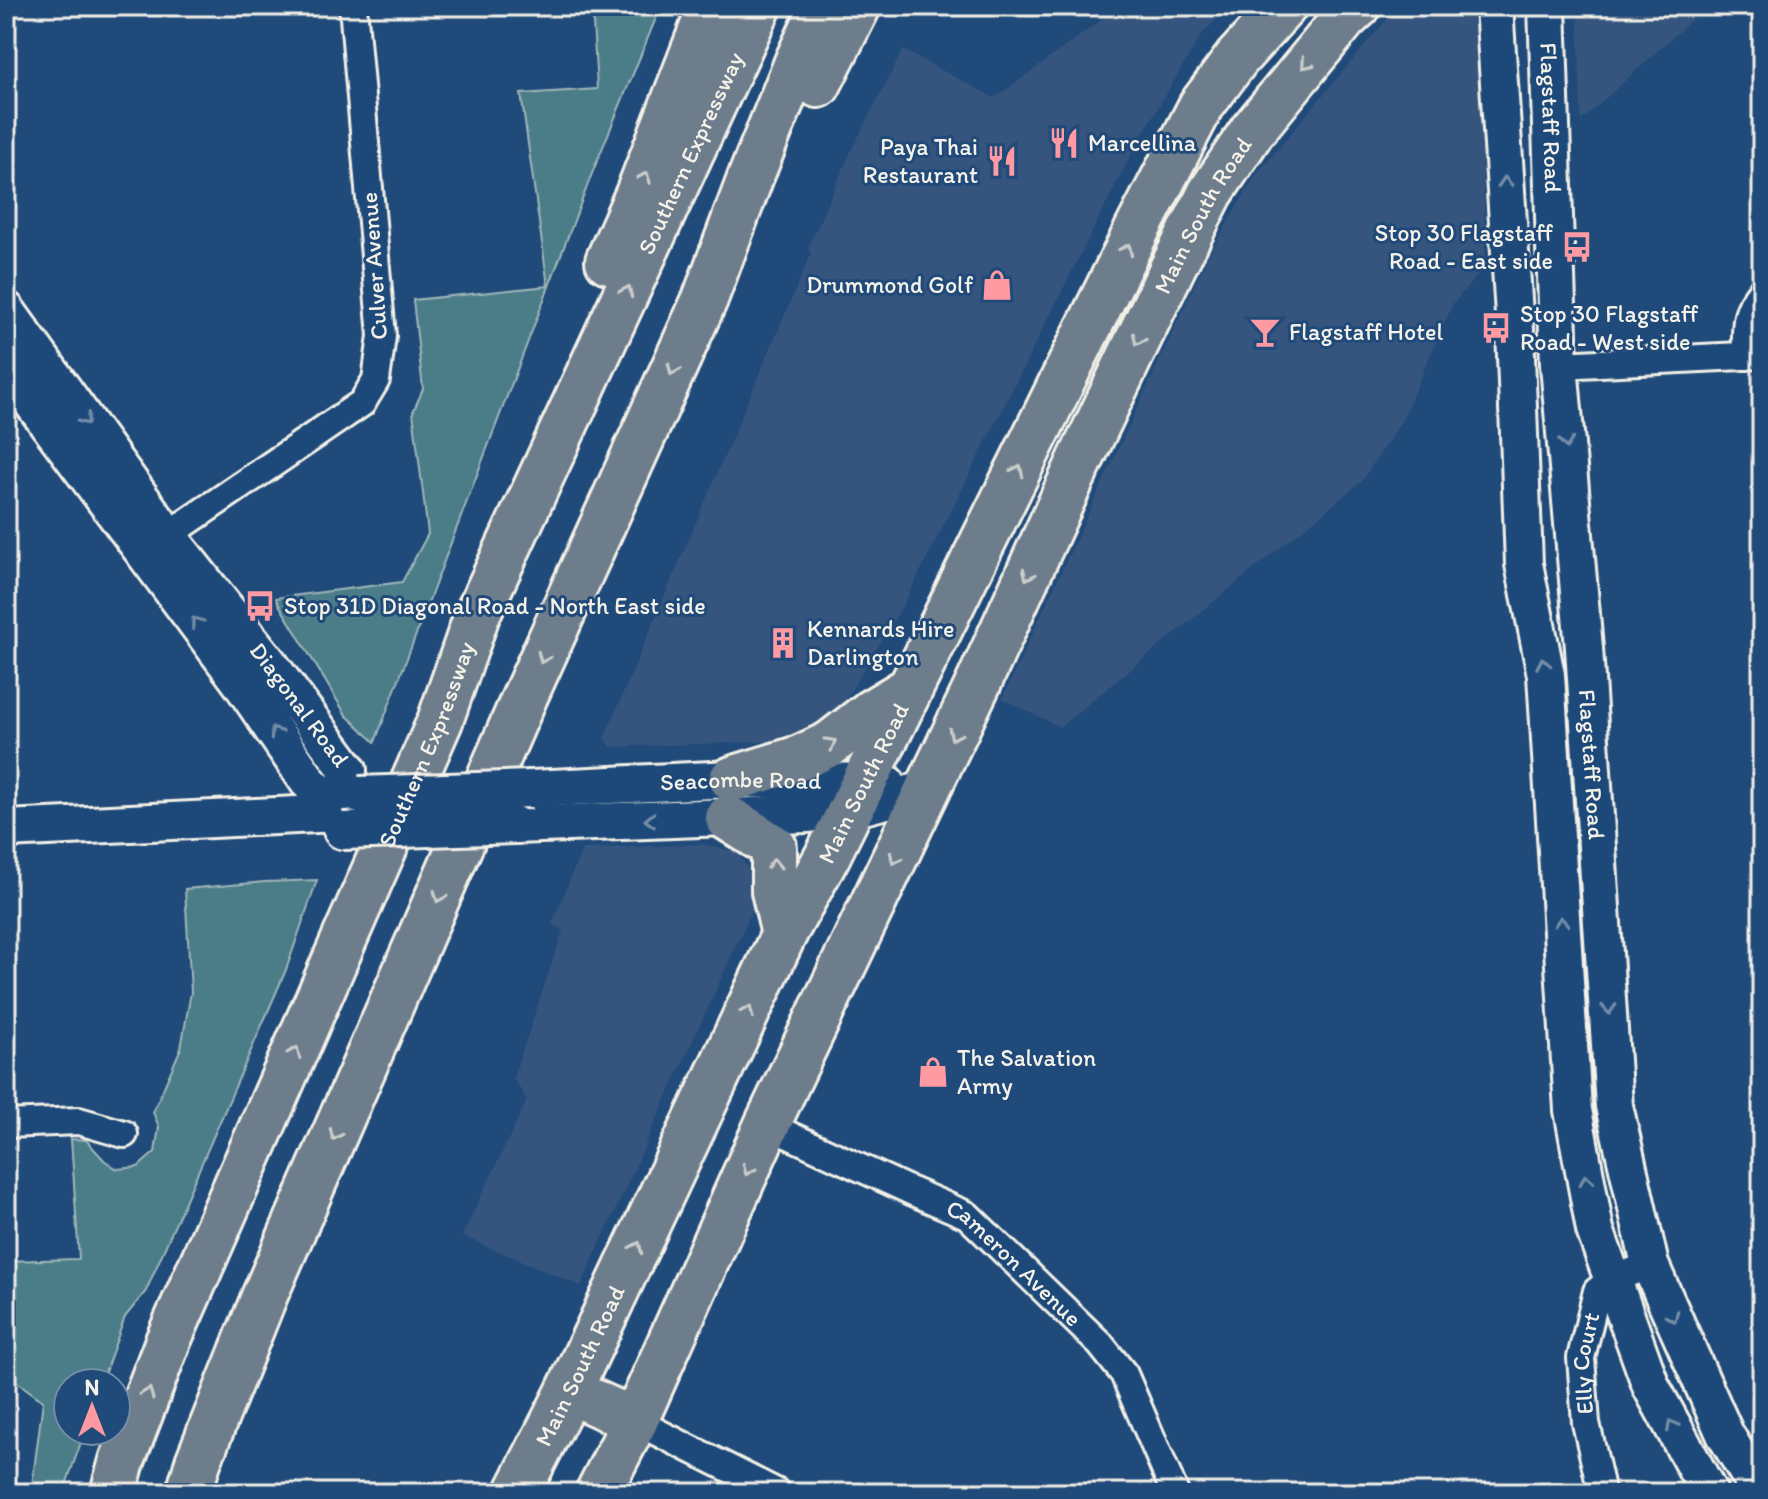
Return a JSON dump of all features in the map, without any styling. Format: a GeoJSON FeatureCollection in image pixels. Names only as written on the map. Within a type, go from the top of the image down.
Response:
{"type":"FeatureCollection","features":[{"type":"Feature","properties":{"kind":"highway"},"geometry":{"type":"LineString","coordinates":[[477,615],[550,403],[638,194],[711,6]]}},
{"type":"Feature","properties":{"kind":"highway","name":"Southern Expressway"},"geometry":{"type":"LineString","coordinates":[[113,1493],[122,1461],[168,1341],[440,721],[477,615],[759,6]]}},
{"type":"Feature","properties":{"kind":"highway"},"geometry":{"type":"LineString","coordinates":[[705,299],[751,176],[823,6]]}},
{"type":"Feature","properties":{"kind":"highway"},"geometry":{"type":"LineString","coordinates":[[189,1493],[198,1462],[264,1297],[525,696],[705,299],[858,6]]}},
{"type":"Feature","properties":{"kind":"highway","name":"Main South Road"},"geometry":{"type":"LineString","coordinates":[[517,1493],[569,1391],[784,934],[857,796],[1138,228],[1201,106],[1237,58],[1284,6]]}},
{"type":"Feature","properties":{"kind":"highway","name":"Main South Road"},"geometry":{"type":"LineString","coordinates":[[598,1493],[635,1421],[767,1125],[929,789],[1080,461],[1211,192],[1264,115],[1358,6]]}},
{"type":"Feature","properties":{"kind":"highway"},"geometry":{"type":"LineString","coordinates":[[784,934],[774,891],[774,847],[730,798],[830,744],[871,712],[908,690]]}},
{"type":"Feature","properties":{"kind":"highway"},"geometry":{"type":"LineString","coordinates":[[569,1391],[635,1421]]}},
{"type":"Feature","properties":{"kind":"main road","name":"Flagstaff Road"},"geometry":{"type":"LineString","coordinates":[[1547,6],[1559,365],[1584,648],[1614,1106],[1650,1265],[1725,1434],[1760,1493]]}},
{"type":"Feature","properties":{"kind":"main road","name":"Flagstaff Road"},"geometry":{"type":"LineString","coordinates":[[1493,9],[1515,330],[1524,564],[1546,675],[1573,1110],[1595,1230],[1651,1386],[1709,1493]]}},
{"type":"Feature","properties":{"kind":"main road","name":"Diagonal Road"},"geometry":{"type":"LineString","coordinates":[[6,310],[16,369],[156,544],[242,684],[308,781],[347,813]]}},
{"type":"Feature","properties":{"kind":"main road"},"geometry":{"type":"LineString","coordinates":[[1515,330],[1559,365],[1518,407]]}},
{"type":"Feature","properties":{"kind":"main road","name":"Seacombe Road"},"geometry":{"type":"LineString","coordinates":[[6,829],[347,813],[531,789],[730,798],[807,814],[857,796],[929,789]]}},
{"type":"Feature","properties":{"kind":"main road","name":"Seacombe Road"},"geometry":{"type":"LineString","coordinates":[[347,813],[515,825],[730,798]]}},
{"type":"Feature","properties":{"kind":"street","name":"Culver Avenue"},"geometry":{"type":"LineString","coordinates":[[156,544],[362,403],[376,380],[382,336],[353,6]]}},
{"type":"Feature","properties":{"kind":"street"},"geometry":{"type":"LineString","coordinates":[[1559,365],[1754,355],[1745,325],[1751,305],[1762,290]]}},
{"type":"Feature","properties":{"kind":"street"},"geometry":{"type":"LineString","coordinates":[[6,1124],[79,1121],[124,1134]]}},
{"type":"Feature","properties":{"kind":"street","name":"Cameron Avenue"},"geometry":{"type":"LineString","coordinates":[[767,1125],[967,1215],[1100,1344],[1124,1374],[1175,1493]]}},
{"type":"Feature","properties":{"kind":"street","name":"Elly Court"},"geometry":{"type":"LineString","coordinates":[[1602,1493],[1586,1423],[1581,1358],[1597,1291],[1613,1279],[1650,1265]]}},
{"type":"Feature","properties":{"kind":"street"},"geometry":{"type":"LineString","coordinates":[[635,1421],[778,1493]]}},
{"type":"Feature","properties":{"kind":"shaded area"},"geometry":{"type":"Polygon","coordinates":[[[1112,6],[1231,6],[1203,33],[1137,143],[905,602],[833,720],[785,741],[611,747],[604,738],[811,253],[808,247],[851,151],[903,50],[995,98],[1112,12],[1112,6]]]}},
{"type":"Feature","properties":{"kind":"shaded area"},"geometry":{"type":"Polygon","coordinates":[[[1398,6],[1474,6],[1478,15],[1486,265],[1453,304],[1401,422],[1361,482],[1060,727],[1002,699],[1208,256],[1255,176],[1398,6]]]}},
{"type":"Feature","properties":{"kind":"shaded area"},"geometry":{"type":"Polygon","coordinates":[[[1578,6],[1707,6],[1581,121],[1578,6]]]}},
{"type":"Feature","properties":{"kind":"shaded area"},"geometry":{"type":"Polygon","coordinates":[[[701,844],[737,852],[755,880],[752,911],[581,1286],[462,1236],[527,1100],[513,1078],[563,930],[552,924],[582,849],[701,844]]]}},
{"type":"Feature","properties":{"kind":"green space"},"geometry":{"type":"Polygon","coordinates":[[[592,6],[661,6],[593,171],[375,742],[346,715],[275,598],[402,582],[428,534],[413,412],[423,389],[413,300],[548,286],[521,94],[597,89],[592,6]]]}},
{"type":"Feature","properties":{"kind":"green space"},"geometry":{"type":"Polygon","coordinates":[[[317,880],[286,970],[146,1291],[125,1317],[107,1367],[52,1367],[52,1447],[79,1447],[63,1493],[31,1493],[43,1401],[6,1374],[6,1261],[79,1259],[71,1139],[86,1140],[117,1169],[138,1167],[155,1152],[159,1127],[153,1112],[181,1048],[191,992],[185,889],[317,880]]]}},
{"type":"Feature","properties":{"kind":"place","name":"Marcellina"},"geometry":{"type":"Point","coordinates":[1064,143]}},
{"type":"Feature","properties":{"kind":"place","name":"Paya Thai Restaurant"},"geometry":{"type":"Point","coordinates":[1002,161]}},
{"type":"Feature","properties":{"kind":"place","name":"Stop 30 Flagstaff Road - East side"},"geometry":{"type":"Point","coordinates":[1577,247]}},
{"type":"Feature","properties":{"kind":"place","name":"Drummond Golf"},"geometry":{"type":"Point","coordinates":[997,285]}},
{"type":"Feature","properties":{"kind":"place","name":"Stop 30 Flagstaff Road - West side"},"geometry":{"type":"Point","coordinates":[1496,328]}},
{"type":"Feature","properties":{"kind":"place","name":"Flagstaff Hotel"},"geometry":{"type":"Point","coordinates":[1265,332]}},
{"type":"Feature","properties":{"kind":"place","name":"Stop 31D Diagonal Road - North East side"},"geometry":{"type":"Point","coordinates":[260,606]}},
{"type":"Feature","properties":{"kind":"place","name":"Kennards Hire Darlington"},"geometry":{"type":"Point","coordinates":[783,643]}},
{"type":"Feature","properties":{"kind":"place","name":"The Salvation Army"},"geometry":{"type":"Point","coordinates":[933,1072]}}]}
